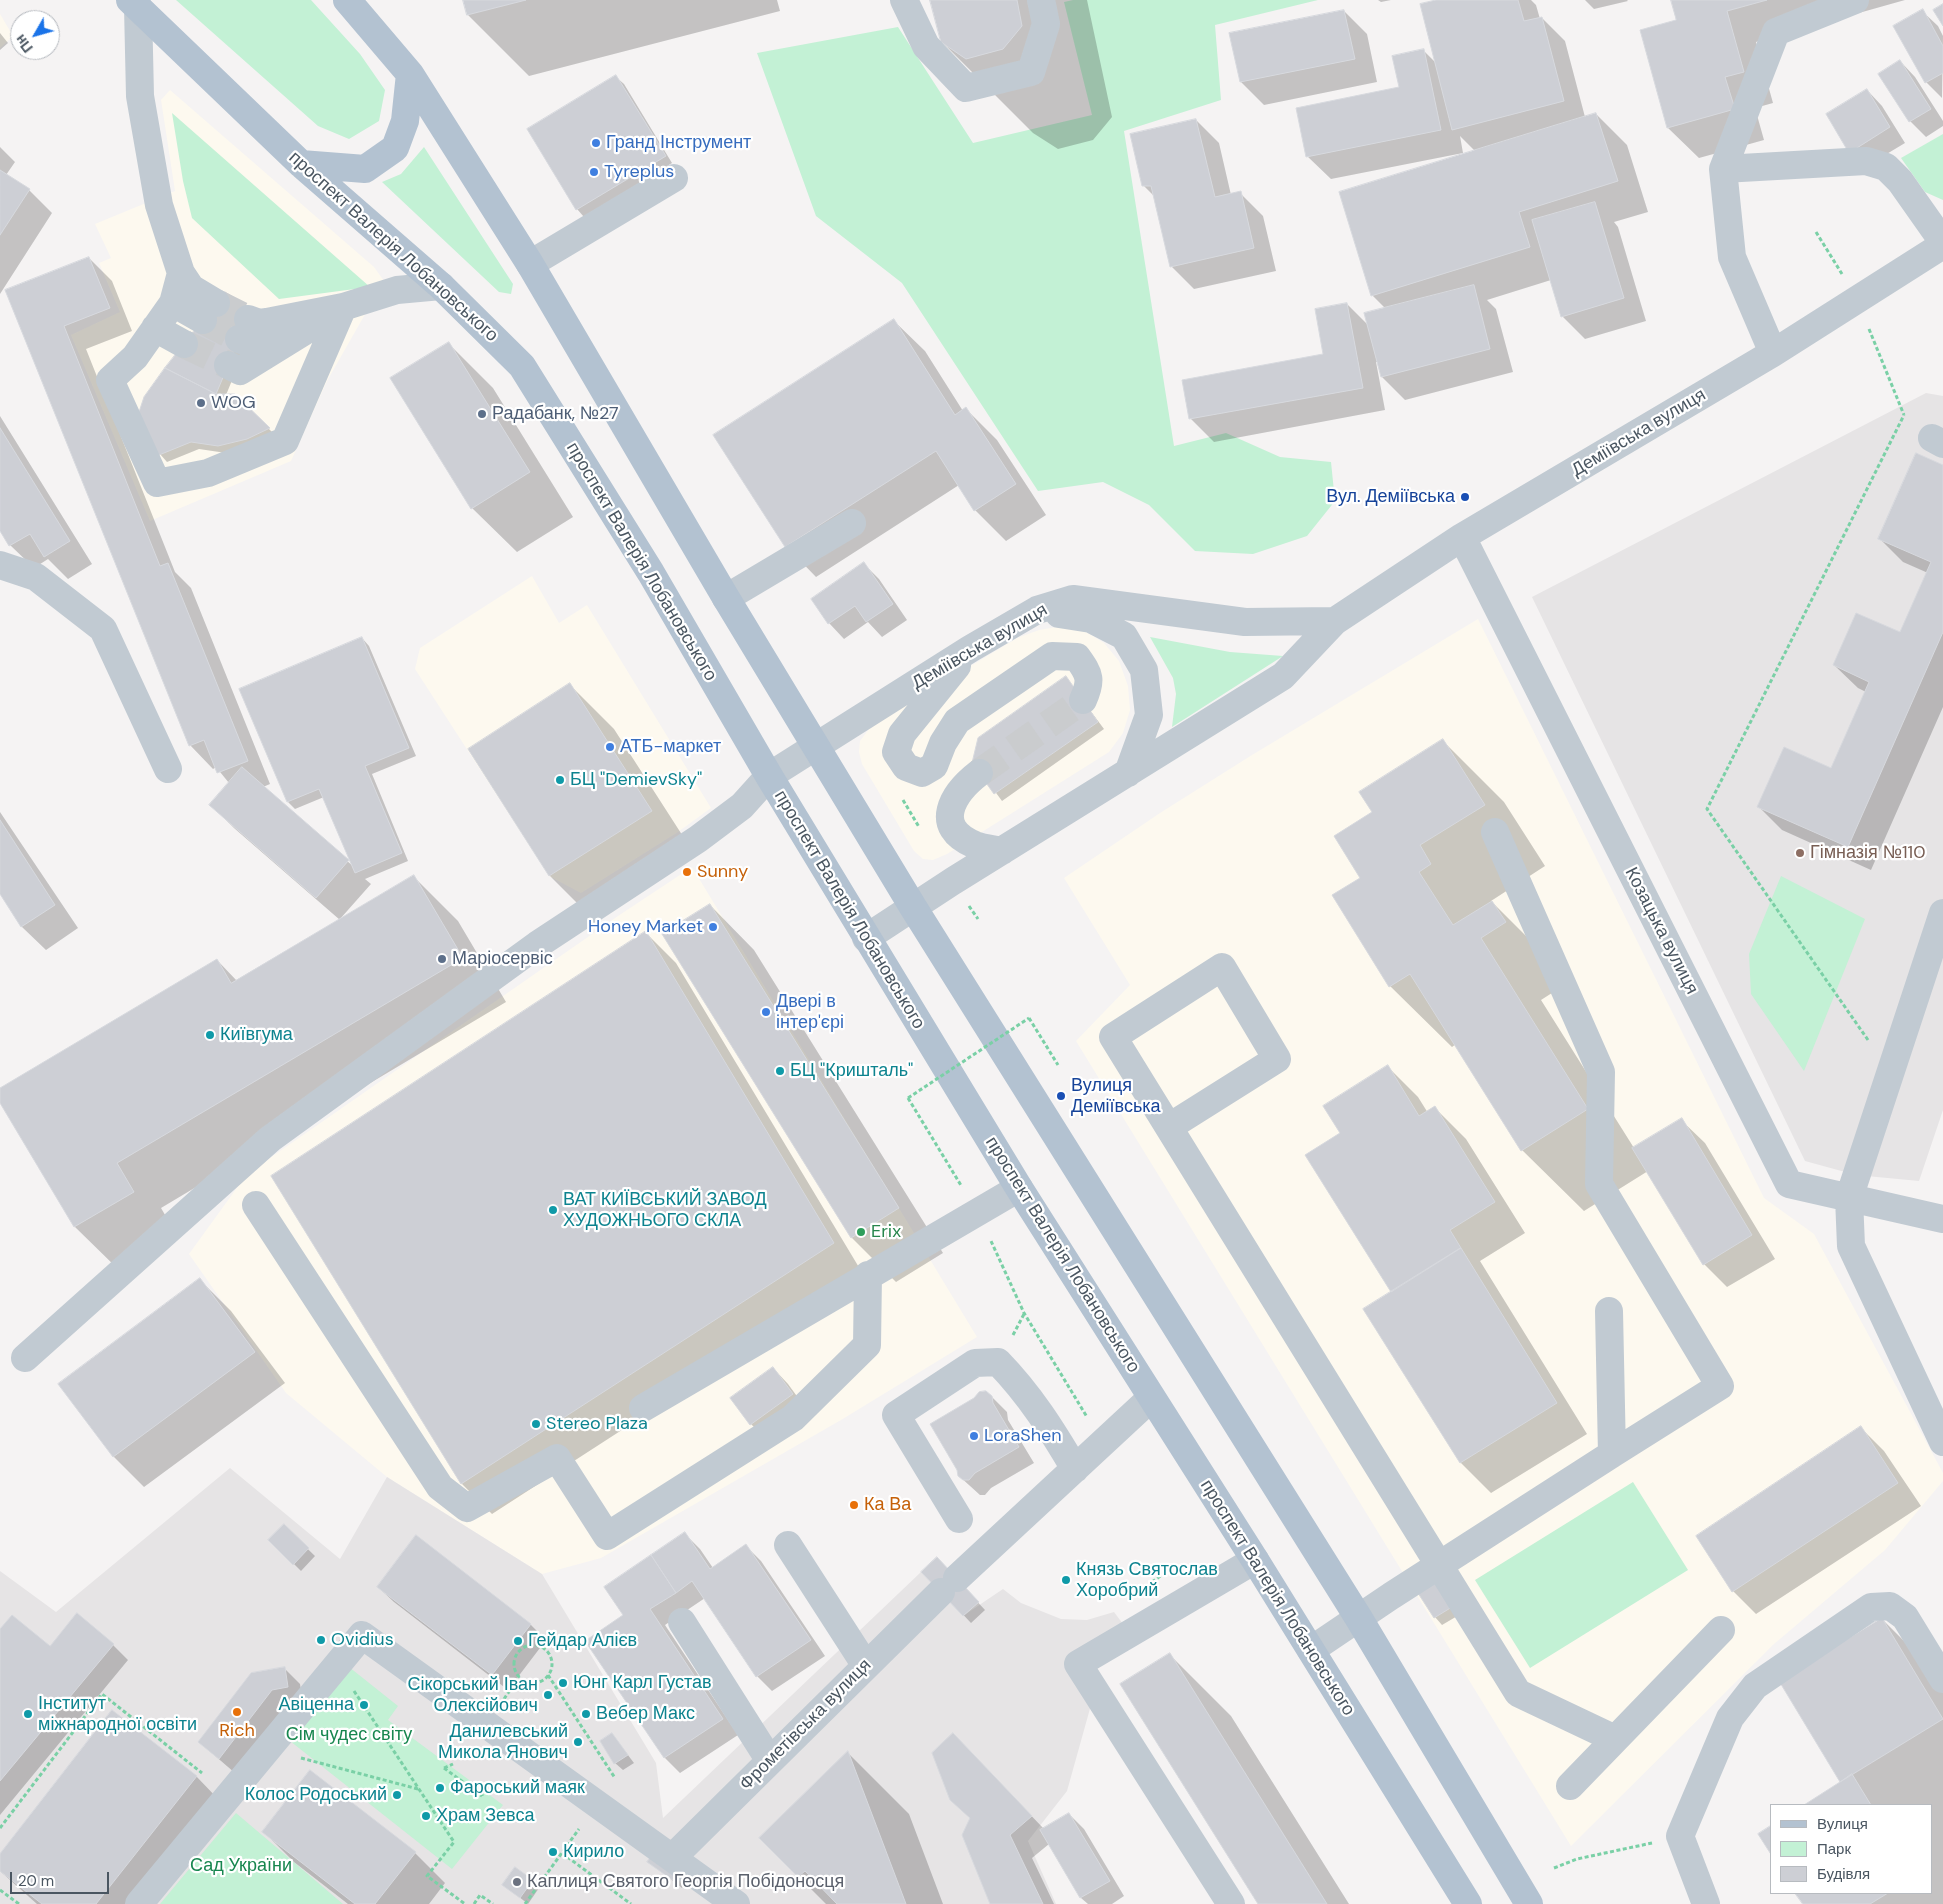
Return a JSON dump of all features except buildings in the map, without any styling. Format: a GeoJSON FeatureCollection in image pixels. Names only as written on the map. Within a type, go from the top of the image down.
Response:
{"type":"FeatureCollection","features":[{"type":"Feature","properties":{"kind":"main road"},"geometry":{"type":"LineString","coordinates":[[347,0],[410,74],[530,264],[726,598],[913,907],[1358,1617],[1529,1904]]}},
{"type":"Feature","properties":{"kind":"main road","name":"проспект Валерія Лобановського"},"geometry":{"type":"LineString","coordinates":[[134,4],[301,164],[441,286],[522,366],[651,573],[768,776],[1019,1188],[1255,1560],[1468,1904]]}},
{"type":"Feature","properties":{"kind":"main road"},"geometry":{"type":"LineString","coordinates":[[301,164],[365,169],[395,148],[405,122],[410,74]]}},
{"type":"Feature","properties":{"kind":"street"},"geometry":{"type":"LineString","coordinates":[[904,0],[926,46],[966,88],[1031,72],[1046,24],[1041,0]]}},
{"type":"Feature","properties":{"kind":"street"},"geometry":{"type":"LineString","coordinates":[[1773,353],[1732,257],[1723,169],[1776,32],[1855,0]]}},
{"type":"Feature","properties":{"kind":"street"},"geometry":{"type":"LineString","coordinates":[[134,4],[140,96],[159,205],[181,273],[209,311],[173,303]]}},
{"type":"Feature","properties":{"kind":"street"},"geometry":{"type":"LineString","coordinates":[[1723,169],[1866,161],[1886,167],[1900,181],[1943,242]]}},
{"type":"Feature","properties":{"kind":"street"},"geometry":{"type":"LineString","coordinates":[[530,264],[674,178]]}},
{"type":"Feature","properties":{"kind":"street","name":"Деміївська вулиця"},"geometry":{"type":"LineString","coordinates":[[866,938],[1283,676],[1335,621],[1462,537],[1773,353],[1943,246]]}},
{"type":"Feature","properties":{"kind":"street"},"geometry":{"type":"LineString","coordinates":[[181,273],[173,303],[135,357],[110,380],[157,483],[208,473],[285,441],[344,307]]}},
{"type":"Feature","properties":{"kind":"street"},"geometry":{"type":"LineString","coordinates":[[243,329],[251,344],[344,307],[397,290],[441,286]]}},
{"type":"Feature","properties":{"kind":"street"},"geometry":{"type":"LineString","coordinates":[[228,365],[240,371],[344,307]]}},
{"type":"Feature","properties":{"kind":"street"},"geometry":{"type":"LineString","coordinates":[[156,328],[184,344]]}},
{"type":"Feature","properties":{"kind":"street"},"geometry":{"type":"LineString","coordinates":[[726,598],[852,523]]}},
{"type":"Feature","properties":{"kind":"street","name":"Козацька вулиця"},"geometry":{"type":"LineString","coordinates":[[1462,537],[1789,1184],[1943,1219]]}},
{"type":"Feature","properties":{"kind":"street"},"geometry":{"type":"LineString","coordinates":[[0,565],[36,577],[104,629],[168,770]]}},
{"type":"Feature","properties":{"kind":"street","name":"Деміївська вулиця"},"geometry":{"type":"LineString","coordinates":[[25,1358],[270,1139],[537,945],[698,839],[742,806],[768,776],[970,649],[1037,610],[1073,599],[1245,622],[1335,621]]}},
{"type":"Feature","properties":{"kind":"street"},"geometry":{"type":"LineString","coordinates":[[1037,610],[1091,619],[1124,636],[1144,670],[1149,715],[1128,773]]}},
{"type":"Feature","properties":{"kind":"street"},"geometry":{"type":"LineString","coordinates":[[970,649],[902,734],[896,752],[906,767],[922,773],[934,766],[943,743],[957,721],[1052,656],[1077,657],[1088,672],[1089,686],[1083,700]]}},
{"type":"Feature","properties":{"kind":"street"},"geometry":{"type":"LineString","coordinates":[[979,772],[962,786],[951,803],[950,821],[959,836],[975,845],[1002,851]]}},
{"type":"Feature","properties":{"kind":"street"},"geometry":{"type":"LineString","coordinates":[[1311,1650],[1438,1565],[1720,1386],[1599,1184],[1601,1072],[1495,832]]}},
{"type":"Feature","properties":{"kind":"street"},"geometry":{"type":"LineString","coordinates":[[1943,913],[1849,1198],[1850,1246],[1943,1442]]}},
{"type":"Feature","properties":{"kind":"street"},"geometry":{"type":"LineString","coordinates":[[1169,1127],[1277,1058],[1222,967],[1113,1037],[1518,1693],[1615,1739]]}},
{"type":"Feature","properties":{"kind":"street"},"geometry":{"type":"LineString","coordinates":[[643,1408],[1019,1188]]}},
{"type":"Feature","properties":{"kind":"street"},"geometry":{"type":"LineString","coordinates":[[256,1205],[440,1486],[466,1508],[556,1458],[607,1536],[793,1418],[867,1345],[868,1275]]}},
{"type":"Feature","properties":{"kind":"street"},"geometry":{"type":"LineString","coordinates":[[1608,1311],[1612,1454]]}},
{"type":"Feature","properties":{"kind":"street"},"geometry":{"type":"LineString","coordinates":[[959,1519],[896,1415],[975,1363],[998,1362],[1019,1384],[1040,1410],[1075,1469]]}},
{"type":"Feature","properties":{"kind":"street","name":"Фрометівська вулиця"},"geometry":{"type":"LineString","coordinates":[[672,1858],[949,1585],[1151,1398]]}},
{"type":"Feature","properties":{"kind":"street"},"geometry":{"type":"LineString","coordinates":[[788,1544],[866,1666]]}},
{"type":"Feature","properties":{"kind":"street"},"geometry":{"type":"LineString","coordinates":[[1232,1904],[1078,1664],[1255,1560]]}},
{"type":"Feature","properties":{"kind":"street"},"geometry":{"type":"LineString","coordinates":[[1706,1904],[1680,1836],[1730,1718],[1755,1686],[1871,1608],[1890,1606],[1905,1617],[1943,1679]]}},
{"type":"Feature","properties":{"kind":"street"},"geometry":{"type":"LineString","coordinates":[[682,1622],[770,1760]]}},
{"type":"Feature","properties":{"kind":"street"},"geometry":{"type":"LineString","coordinates":[[1570,1786],[1721,1630]]}},
{"type":"Feature","properties":{"kind":"street"},"geometry":{"type":"LineString","coordinates":[[147,1901],[362,1635],[736,1904]]}},
{"type":"Feature","properties":{"kind":"path"},"geometry":{"type":"LineString","coordinates":[[1884,366],[1904,415],[1707,809],[1890,1072]]}},
{"type":"Feature","properties":{"kind":"path"},"geometry":{"type":"LineString","coordinates":[[900,795],[920,829]]}},
{"type":"Feature","properties":{"kind":"path"},"geometry":{"type":"LineString","coordinates":[[1058,1065],[1029,1018],[908,1098],[977,1212],[1024,1314],[1103,1443]]}},
{"type":"Feature","properties":{"kind":"path"},"geometry":{"type":"LineString","coordinates":[[530,1644],[541,1646],[550,1653],[552,1665],[548,1676],[542,1681],[534,1683],[519,1677],[514,1668],[514,1658],[520,1650],[530,1644]]}},
{"type":"Feature","properties":{"kind":"path"},"geometry":{"type":"LineString","coordinates":[[337,1666],[454,1842],[427,1876],[465,1904]]}},
{"type":"Feature","properties":{"kind":"path"},"geometry":{"type":"LineString","coordinates":[[548,1676],[616,1779]]}},
{"type":"Feature","properties":{"kind":"path"},"geometry":{"type":"LineString","coordinates":[[510,1690],[519,1677]]}},
{"type":"Feature","properties":{"kind":"path"},"geometry":{"type":"LineString","coordinates":[[0,1828],[102,1694],[202,1773]]}},
{"type":"Feature","properties":{"kind":"path"},"geometry":{"type":"LineString","coordinates":[[300,1757],[418,1789]]}},
{"type":"Feature","properties":{"kind":"path"},"geometry":{"type":"LineString","coordinates":[[453,1764],[444,1768],[482,1796],[482,1786]]}},
{"type":"Feature","properties":{"kind":"path"},"geometry":{"type":"LineString","coordinates":[[526,1904],[584,1822]]}},
{"type":"Feature","properties":{"kind":"path"},"geometry":{"type":"LineString","coordinates":[[1554,1868],[1577,1860],[1680,1836]]}},
{"type":"Feature","properties":{"kind":"path"},"geometry":{"type":"LineString","coordinates":[[562,1853],[631,1904]]}},
{"type":"Feature","properties":{"kind":"path"},"geometry":{"type":"LineString","coordinates":[[0,1890],[18,1904]]}},
{"type":"Feature","properties":{"kind":"path"},"geometry":{"type":"LineString","coordinates":[[474,1904],[480,1895],[493,1904]]}},
{"type":"Feature","properties":{"kind":"shaded area"},"geometry":{"type":"Polygon","coordinates":[[[0,14],[10,31],[10,39],[0,48],[0,14]]]}},
{"type":"Feature","properties":{"kind":"shaded area"},"geometry":{"type":"Polygon","coordinates":[[[170,90],[374,267],[384,281],[327,381],[291,461],[150,521],[71,335],[120,312],[99,263],[111,258],[95,224],[175,191],[161,100],[170,90]]]}},
{"type":"Feature","properties":{"kind":"shaded area","name":"Гімназія №110"},"geometry":{"type":"Polygon","coordinates":[[[1926,393],[1943,396],[1943,1110],[1919,1181],[1856,1175],[1805,1161],[1532,597],[1926,393]]]}},
{"type":"Feature","properties":{"kind":"shaded area"},"geometry":{"type":"Polygon","coordinates":[[[532,576],[559,623],[587,605],[711,808],[678,832],[581,893],[549,876],[415,669],[420,648],[532,576]]]}},
{"type":"Feature","properties":{"kind":"shaded area"},"geometry":{"type":"Polygon","coordinates":[[[1478,619],[1764,1198],[1814,1234],[1943,1473],[1943,1481],[1885,1550],[1774,1644],[1571,1846],[1076,1041],[1130,985],[1064,878],[1160,813],[1252,755],[1478,619]]]}},
{"type":"Feature","properties":{"kind":"shaded area"},"geometry":{"type":"Polygon","coordinates":[[[1063,626],[1083,630],[1104,643],[1119,661],[1128,686],[1130,710],[1123,733],[1109,752],[947,854],[933,860],[923,859],[914,851],[862,764],[859,752],[860,741],[869,729],[883,719],[1017,638],[1039,630],[1063,626]]]}},
{"type":"Feature","properties":{"kind":"shaded area"},"geometry":{"type":"Polygon","coordinates":[[[692,867],[977,1337],[841,1420],[601,1558],[542,1574],[387,1477],[286,1393],[189,1254],[247,1174],[621,914],[692,867]]]}},
{"type":"Feature","properties":{"kind":"shaded area"},"geometry":{"type":"Polygon","coordinates":[[[230,1468],[340,1559],[387,1477],[542,1574],[656,1763],[663,1818],[921,1572],[963,1616],[1003,1589],[1021,1603],[1061,1619],[1087,1620],[1114,1612],[1126,1628],[1066,1664],[1091,1705],[1067,1791],[1028,1841],[1056,1904],[0,1904],[0,1571],[56,1612],[230,1468]]]}},
{"type":"Feature","properties":{"kind":"green space"},"geometry":{"type":"Polygon","coordinates":[[[176,0],[311,0],[360,54],[385,90],[379,121],[349,139],[318,126],[176,0]]]}},
{"type":"Feature","properties":{"kind":"green space"},"geometry":{"type":"Polygon","coordinates":[[[1073,0],[1318,0],[1215,25],[1221,100],[1124,131],[1174,446],[1226,433],[1280,457],[1331,462],[1335,501],[1307,536],[1253,554],[1195,551],[1149,505],[1103,482],[1038,491],[902,283],[816,216],[757,53],[898,27],[973,143],[1092,115],[1064,2],[1073,0]]]}},
{"type":"Feature","properties":{"kind":"green space"},"geometry":{"type":"Polygon","coordinates":[[[172,113],[370,287],[279,299],[192,218],[183,181],[172,113]]]}},
{"type":"Feature","properties":{"kind":"green space"},"geometry":{"type":"Polygon","coordinates":[[[1943,134],[1943,200],[1925,192],[1901,158],[1943,134]]]}},
{"type":"Feature","properties":{"kind":"green space"},"geometry":{"type":"Polygon","coordinates":[[[424,147],[513,284],[511,294],[499,292],[382,182],[401,174],[424,147]]]}},
{"type":"Feature","properties":{"kind":"green space"},"geometry":{"type":"Polygon","coordinates":[[[1150,637],[1230,652],[1283,656],[1172,727],[1176,694],[1173,678],[1150,637]]]}},
{"type":"Feature","properties":{"kind":"green space"},"geometry":{"type":"Polygon","coordinates":[[[1781,876],[1865,919],[1804,1071],[1751,994],[1749,954],[1781,876]]]}},
{"type":"Feature","properties":{"kind":"green space"},"geometry":{"type":"Polygon","coordinates":[[[1633,1482],[1688,1570],[1530,1668],[1475,1580],[1633,1482]]]}},
{"type":"Feature","properties":{"kind":"green space","name":"Сім чудес світу"},"geometry":{"type":"Polygon","coordinates":[[[349,1667],[398,1706],[388,1720],[503,1805],[452,1869],[290,1741],[349,1667]]]}},
{"type":"Feature","properties":{"kind":"green space","name":"Сад України"},"geometry":{"type":"Polygon","coordinates":[[[236,1813],[343,1904],[160,1904],[236,1813]]]}},
{"type":"Feature","properties":{"kind":"tunnel"},"geometry":{"type":"LineString","coordinates":[[216,303],[248,319]]}},
{"type":"Feature","properties":{"kind":"tunnel"},"geometry":{"type":"LineString","coordinates":[[203,320],[239,339]]}},
{"type":"Feature","properties":{"kind":"tunnel"},"geometry":{"type":"LineString","coordinates":[[184,344],[228,365]]}},
{"type":"Feature","properties":{"kind":"tunnel"},"geometry":{"type":"LineString","coordinates":[[979,773],[1083,700]]}},
{"type":"Feature","properties":{"kind":"place","name":"Гранд Інструмент"},"geometry":{"type":"Point","coordinates":[596,143]}},
{"type":"Feature","properties":{"kind":"place","name":"Tyreplus"},"geometry":{"type":"Point","coordinates":[594,172]}},
{"type":"Feature","properties":{"kind":"place","name":"WOG"},"geometry":{"type":"Point","coordinates":[201,403]}},
{"type":"Feature","properties":{"kind":"place","name":"Радабанк, №27"},"geometry":{"type":"Point","coordinates":[482,414]}},
{"type":"Feature","properties":{"kind":"place","name":"Вул. Деміївська"},"geometry":{"type":"Point","coordinates":[1465,497]}},
{"type":"Feature","properties":{"kind":"place","name":"АТБ-маркет"},"geometry":{"type":"Point","coordinates":[610,747]}},
{"type":"Feature","properties":{"kind":"place","name":"БЦ \"DemievSky\""},"geometry":{"type":"Point","coordinates":[560,780]}},
{"type":"Feature","properties":{"kind":"place","name":"Гімназія №110"},"geometry":{"type":"Point","coordinates":[1800,853]}},
{"type":"Feature","properties":{"kind":"place","name":"Sunny"},"geometry":{"type":"Point","coordinates":[687,872]}},
{"type":"Feature","properties":{"kind":"place","name":"Honey Market"},"geometry":{"type":"Point","coordinates":[713,927]}},
{"type":"Feature","properties":{"kind":"place","name":"Маріосервіс"},"geometry":{"type":"Point","coordinates":[442,959]}},
{"type":"Feature","properties":{"kind":"place","name":"Двері в інтер'єрі"},"geometry":{"type":"Point","coordinates":[766,1012]}},
{"type":"Feature","properties":{"kind":"place","name":"Київгума"},"geometry":{"type":"Point","coordinates":[210,1035]}},
{"type":"Feature","properties":{"kind":"place","name":"БЦ \"Кришталь\""},"geometry":{"type":"Point","coordinates":[780,1071]}},
{"type":"Feature","properties":{"kind":"place","name":"Вулиця Деміївська"},"geometry":{"type":"Point","coordinates":[1061,1096]}},
{"type":"Feature","properties":{"kind":"place","name":"ВАТ КИЇВСЬКИЙ ЗАВОД ХУДОЖНЬОГО СКЛА"},"geometry":{"type":"Point","coordinates":[553,1210]}},
{"type":"Feature","properties":{"kind":"place","name":"Erix"},"geometry":{"type":"Point","coordinates":[861,1232]}},
{"type":"Feature","properties":{"kind":"place","name":"Stereo Plaza"},"geometry":{"type":"Point","coordinates":[536,1424]}},
{"type":"Feature","properties":{"kind":"place","name":"LoraShen"},"geometry":{"type":"Point","coordinates":[974,1436]}},
{"type":"Feature","properties":{"kind":"place","name":"Ка Ва"},"geometry":{"type":"Point","coordinates":[854,1505]}},
{"type":"Feature","properties":{"kind":"place","name":"Князь Святослав Хоробрий"},"geometry":{"type":"Point","coordinates":[1066,1580]}},
{"type":"Feature","properties":{"kind":"place","name":"Ovidius"},"geometry":{"type":"Point","coordinates":[321,1640]}},
{"type":"Feature","properties":{"kind":"place","name":"Гейдар Алієв"},"geometry":{"type":"Point","coordinates":[518,1641]}},
{"type":"Feature","properties":{"kind":"place","name":"Юнг Карл Густав"},"geometry":{"type":"Point","coordinates":[563,1683]}},
{"type":"Feature","properties":{"kind":"place","name":"Сікорський Іван Олексійович"},"geometry":{"type":"Point","coordinates":[548,1695]}},
{"type":"Feature","properties":{"kind":"place","name":"Авіценна"},"geometry":{"type":"Point","coordinates":[364,1705]}},
{"type":"Feature","properties":{"kind":"place","name":"Rich"},"geometry":{"type":"Point","coordinates":[237,1712]}},
{"type":"Feature","properties":{"kind":"place","name":"Інститут міжнародної освіти"},"geometry":{"type":"Point","coordinates":[28,1714]}},
{"type":"Feature","properties":{"kind":"place","name":"Вебер Макс"},"geometry":{"type":"Point","coordinates":[586,1714]}},
{"type":"Feature","properties":{"kind":"place","name":"Данилевський Микола Янович"},"geometry":{"type":"Point","coordinates":[578,1742]}},
{"type":"Feature","properties":{"kind":"place","name":"Фароський маяк"},"geometry":{"type":"Point","coordinates":[440,1788]}},
{"type":"Feature","properties":{"kind":"place","name":"Колос Родоський"},"geometry":{"type":"Point","coordinates":[397,1795]}},
{"type":"Feature","properties":{"kind":"place","name":"Храм Зевса"},"geometry":{"type":"Point","coordinates":[426,1816]}},
{"type":"Feature","properties":{"kind":"place","name":"Кирило"},"geometry":{"type":"Point","coordinates":[553,1852]}},
{"type":"Feature","properties":{"kind":"place","name":"Каплиця Святого Георгія Побідоносця"},"geometry":{"type":"Point","coordinates":[517,1882]}}]}
